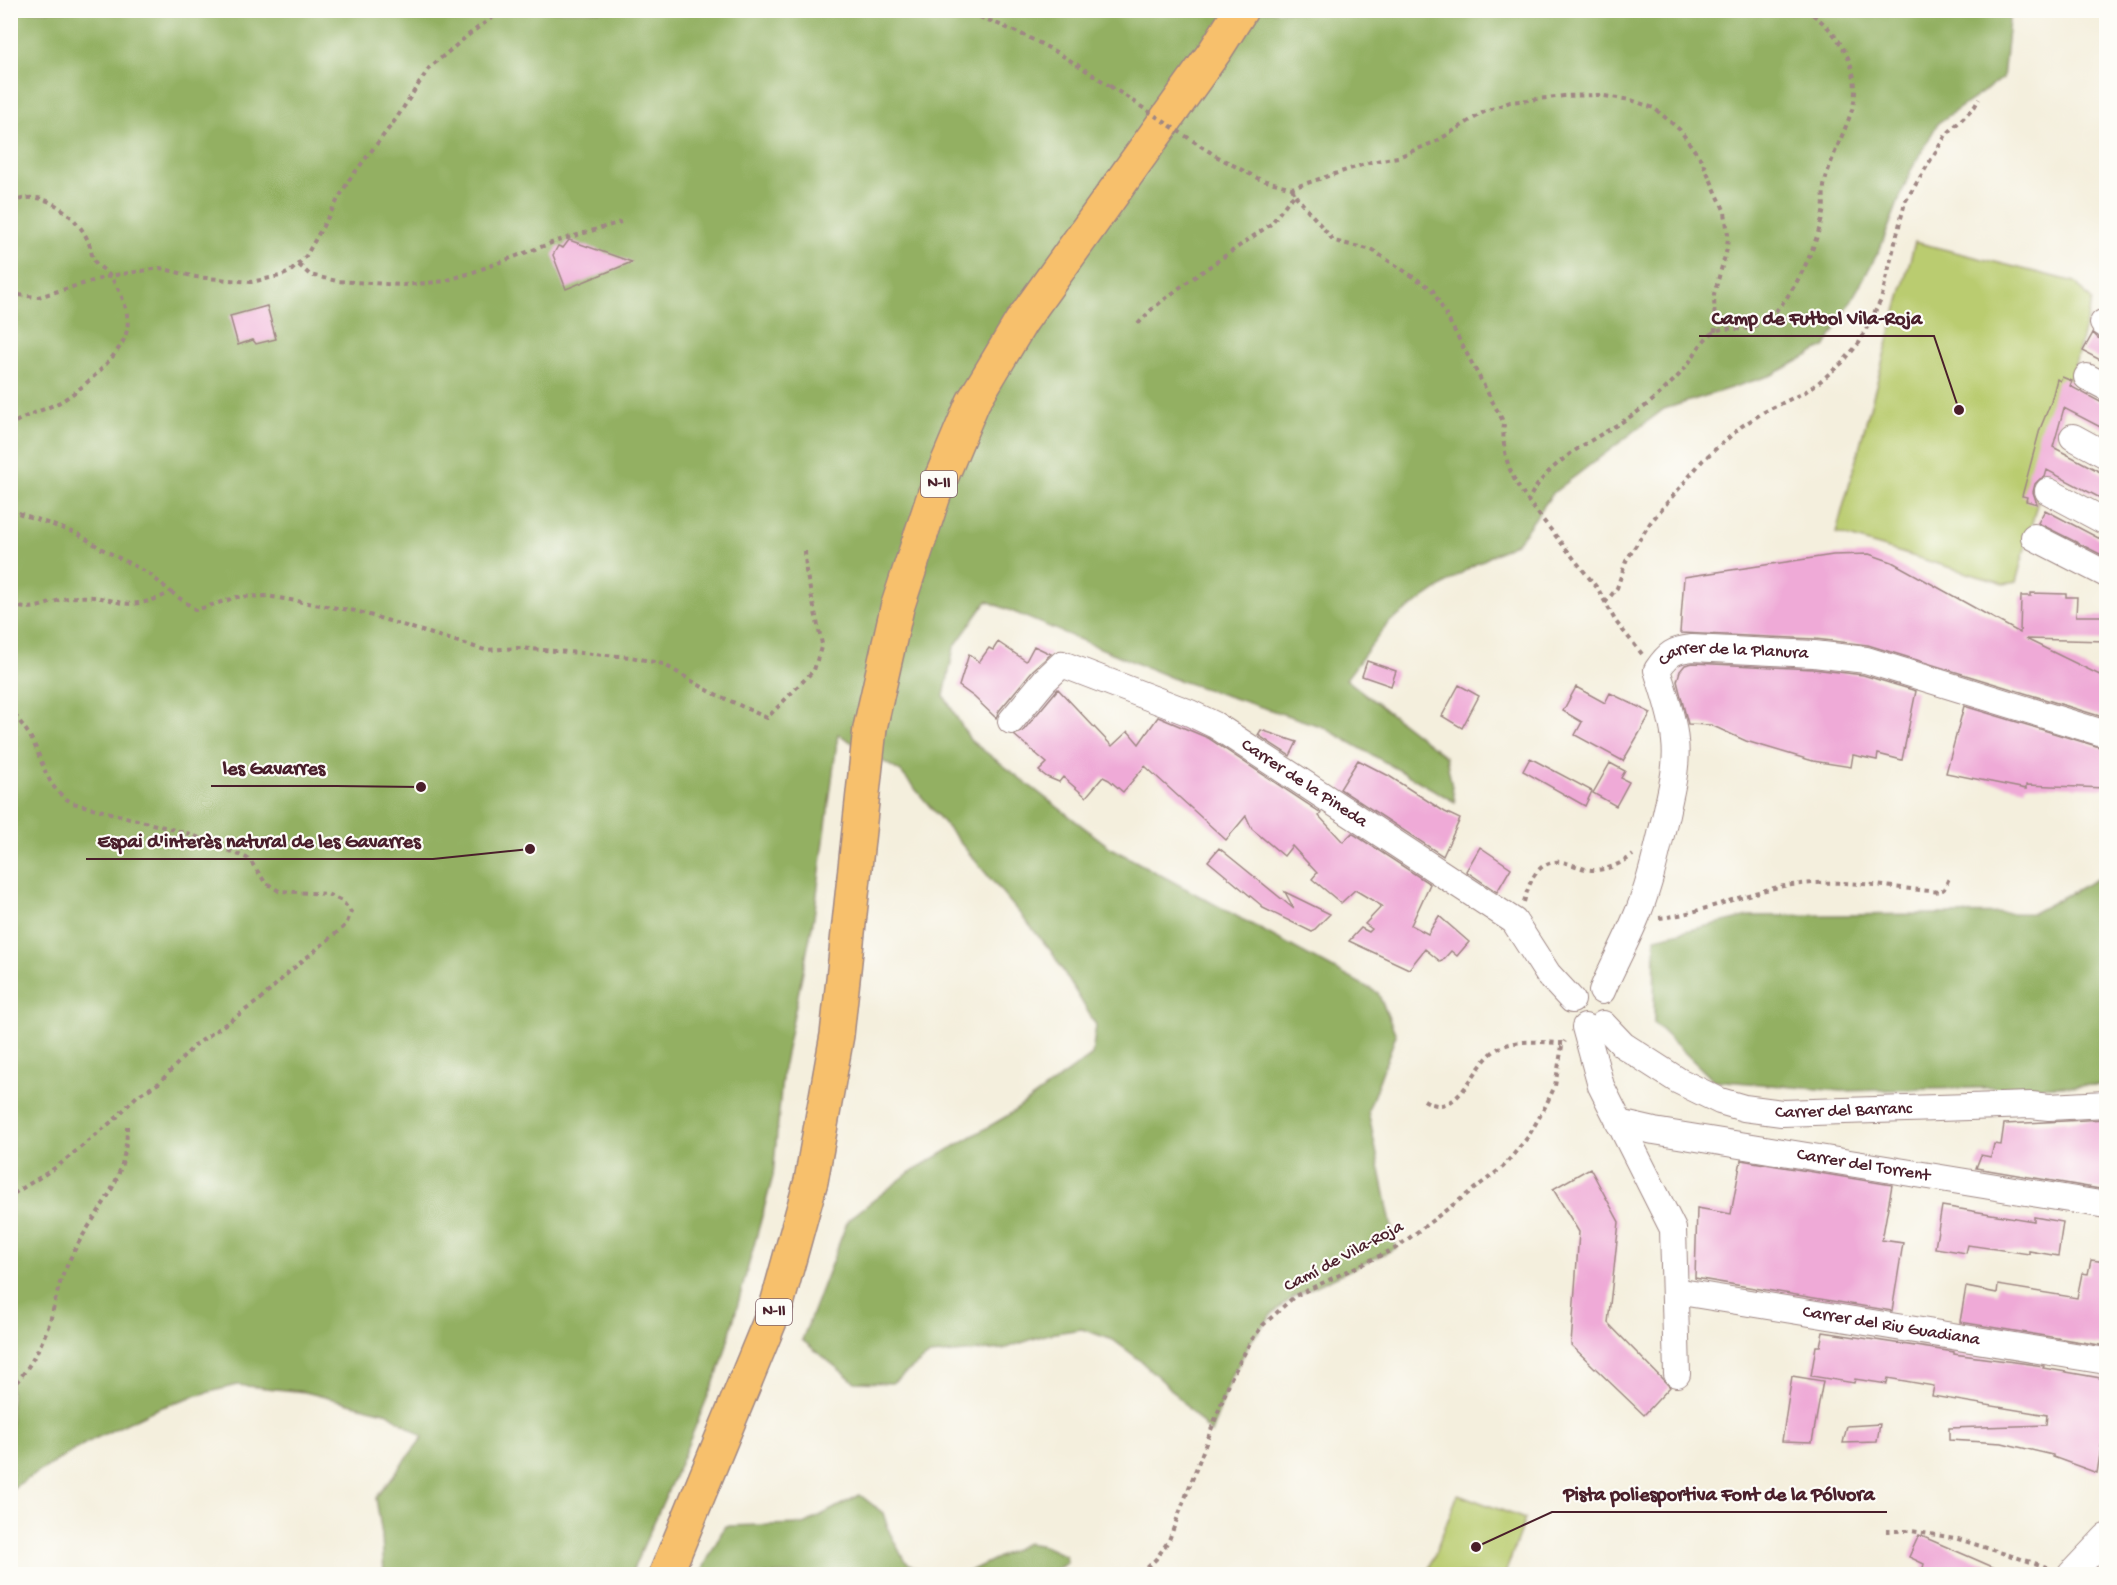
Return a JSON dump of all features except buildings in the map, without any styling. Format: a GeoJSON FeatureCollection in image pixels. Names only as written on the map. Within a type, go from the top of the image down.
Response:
{"type":"FeatureCollection","features":[{"type":"Feature","properties":{"kind":"highway","name":"N-II"},"geometry":{"type":"LineString","coordinates":[[666,1575],[777,1304],[811,1181],[837,1035],[870,728],[897,608],[934,495],[973,402],[1021,322],[1215,51],[1241,10]]}},
{"type":"Feature","properties":{"kind":"street"},"geometry":{"type":"LineString","coordinates":[[2073,437],[2106,455]]}},
{"type":"Feature","properties":{"kind":"street"},"geometry":{"type":"LineString","coordinates":[[2048,491],[2106,522]]}},
{"type":"Feature","properties":{"kind":"street"},"geometry":{"type":"LineString","coordinates":[[2034,537],[2106,574]]}},
{"type":"Feature","properties":{"kind":"street","name":"Carrer de la Planura"},"geometry":{"type":"LineString","coordinates":[[1602,991],[1634,922],[1658,849],[1672,789],[1675,741],[1657,670],[1664,659],[1676,650],[1692,648],[1814,654],[1866,660],[2106,734]]}},
{"type":"Feature","properties":{"kind":"street","name":"Carrer de la Pineda"},"geometry":{"type":"LineString","coordinates":[[1011,721],[1045,680],[1062,664],[1190,713],[1235,737],[1515,923],[1548,974],[1572,1000]]}},
{"type":"Feature","properties":{"kind":"street"},"geometry":{"type":"LineString","coordinates":[[1582,1030],[1608,1020],[1610,1001],[1602,991],[1596,988],[1582,990],[1572,1000],[1571,1013],[1582,1030],[1601,1086],[1673,1229],[1677,1374]]}},
{"type":"Feature","properties":{"kind":"street","name":"Carrer del Barranc"},"geometry":{"type":"LineString","coordinates":[[1582,1030],[1623,1045],[1679,1081],[1720,1101],[1764,1112],[2106,1104]]}},
{"type":"Feature","properties":{"kind":"street","name":"Carrer del Torrent"},"geometry":{"type":"LineString","coordinates":[[1620,1123],[1654,1131],[2106,1205]]}},
{"type":"Feature","properties":{"kind":"street","name":"Carrer del Riu Guadiana"},"geometry":{"type":"LineString","coordinates":[[1675,1291],[2106,1361]]}},
{"type":"Feature","properties":{"kind":"street"},"geometry":{"type":"LineString","coordinates":[[2062,1572],[2106,1537]]}},
{"type":"Feature","properties":{"kind":"path"},"geometry":{"type":"LineString","coordinates":[[10,294],[38,297],[110,276],[165,268],[196,277],[251,282],[280,276],[299,265],[306,256],[349,180],[396,119],[429,68],[472,32],[503,10]]}},
{"type":"Feature","properties":{"kind":"path"},"geometry":{"type":"LineString","coordinates":[[963,10],[1006,27],[1075,62],[1216,156],[1259,179],[1292,188],[1371,162],[1398,157],[1437,141],[1484,112],[1510,102],[1598,95],[1631,100],[1654,108],[1680,130],[1702,161],[1714,183],[1725,212],[1727,249],[1714,294],[1715,332]]}},
{"type":"Feature","properties":{"kind":"path"},"geometry":{"type":"LineString","coordinates":[[1528,501],[1535,486],[1552,469],[1573,453],[1634,416],[1676,378],[1703,341],[1715,332],[1726,328],[1744,329],[1755,326],[1772,315],[1802,271],[1823,214],[1823,187],[1828,170],[1853,108],[1854,86],[1853,69],[1846,52],[1822,22],[1805,10]]}},
{"type":"Feature","properties":{"kind":"path"},"geometry":{"type":"LineString","coordinates":[[1605,603],[1617,588],[1626,561],[1650,523],[1703,460],[1742,426],[1764,411],[1818,383],[1842,363],[1859,343],[1881,300],[1903,207],[1946,135],[1979,99]]}},
{"type":"Feature","properties":{"kind":"path"},"geometry":{"type":"LineString","coordinates":[[1292,188],[1295,195],[1334,241],[1372,250],[1432,289],[1504,423],[1503,441],[1514,483],[1598,589],[1616,622],[1636,649],[1657,670]]}},
{"type":"Feature","properties":{"kind":"path"},"geometry":{"type":"LineString","coordinates":[[1138,324],[1152,309],[1183,285],[1271,224],[1295,195]]}},
{"type":"Feature","properties":{"kind":"path"},"geometry":{"type":"LineString","coordinates":[[10,202],[25,198],[40,198],[54,203],[79,226],[88,240],[95,262],[110,276],[128,315],[126,336],[99,371],[80,389],[58,403],[20,419],[10,426]]}},
{"type":"Feature","properties":{"kind":"path"},"geometry":{"type":"LineString","coordinates":[[299,265],[310,275],[337,281],[403,285],[444,281],[554,242],[621,222]]}},
{"type":"Feature","properties":{"kind":"path"},"geometry":{"type":"LineString","coordinates":[[10,510],[78,534],[148,573],[196,610],[237,597],[267,596],[356,611],[485,650],[518,648],[631,657],[663,664],[711,692],[767,718],[814,670],[822,644],[806,571],[806,550]]}},
{"type":"Feature","properties":{"kind":"path"},"geometry":{"type":"LineString","coordinates":[[10,605],[25,609],[42,607],[75,597],[100,596],[120,603],[141,602],[157,600],[171,592]]}},
{"type":"Feature","properties":{"kind":"path"},"geometry":{"type":"LineString","coordinates":[[10,707],[36,748],[45,774],[62,797],[74,803],[190,834],[249,859],[265,882],[279,891],[327,894],[342,901],[351,912],[346,925],[289,972],[261,999],[194,1046],[159,1083],[138,1096],[116,1118],[58,1166],[10,1196]]}},
{"type":"Feature","properties":{"kind":"path"},"geometry":{"type":"LineString","coordinates":[[1515,923],[1521,925],[1528,886],[1533,875],[1543,866],[1561,862],[1586,869],[1602,869],[1622,863],[1640,848]]}},
{"type":"Feature","properties":{"kind":"path"},"geometry":{"type":"LineString","coordinates":[[1634,922],[1672,917],[1746,895],[1803,883],[1852,884],[1940,892],[1944,889],[1950,876]]}},
{"type":"Feature","properties":{"kind":"path"},"geometry":{"type":"LineString","coordinates":[[1424,1100],[1440,1106],[1452,1102],[1483,1060],[1500,1048],[1517,1042],[1582,1030]]}},
{"type":"Feature","properties":{"kind":"path","name":"Camí de Vila-Roja"},"geometry":{"type":"LineString","coordinates":[[1141,1575],[1169,1539],[1231,1378],[1251,1341],[1263,1325],[1273,1313],[1295,1296],[1396,1248],[1503,1167],[1528,1137],[1582,1030]]}},
{"type":"Feature","properties":{"kind":"path"},"geometry":{"type":"LineString","coordinates":[[10,1389],[26,1369],[43,1339],[64,1271],[77,1244],[118,1179],[125,1153],[127,1126]]}},
{"type":"Feature","properties":{"kind":"path"},"geometry":{"type":"LineString","coordinates":[[1886,1531],[1911,1531],[1952,1537],[2062,1572]]}},
{"type":"Feature","properties":{"kind":"green space"},"geometry":{"type":"Polygon","coordinates":[[[11,11],[2010,11],[2003,78],[1938,123],[1910,172],[1880,249],[1826,346],[1772,375],[1664,409],[1553,493],[1518,542],[1472,566],[1388,623],[1346,679],[1446,757],[1455,802],[1323,727],[1172,678],[987,601],[954,647],[944,696],[970,740],[1111,848],[1378,993],[1396,1035],[1368,1111],[1396,1248],[1295,1296],[1273,1313],[1251,1341],[1231,1378],[1211,1433],[1167,1385],[1136,1357],[1113,1340],[1082,1329],[1048,1334],[1003,1349],[930,1355],[892,1383],[855,1382],[802,1340],[848,1220],[910,1172],[1007,1116],[1092,1055],[1096,1025],[1051,951],[901,772],[838,734],[814,917],[783,1068],[773,1176],[722,1362],[631,1574],[384,1574],[382,1535],[376,1498],[423,1437],[388,1413],[305,1392],[237,1385],[194,1396],[154,1410],[86,1443],[11,1489],[11,11]]]}},
{"type":"Feature","properties":{"kind":"green space"},"geometry":{"type":"Polygon","coordinates":[[[1915,242],[2075,282],[2092,301],[2016,582],[2004,584],[1836,533],[1915,242]]]}},
{"type":"Feature","properties":{"kind":"green space"},"geometry":{"type":"Polygon","coordinates":[[[2106,874],[2106,1085],[1841,1091],[1713,1080],[1654,1023],[1655,938],[1749,916],[2033,913],[2106,874]]]}},
{"type":"Feature","properties":{"kind":"green space"},"geometry":{"type":"Polygon","coordinates":[[[1458,1494],[1525,1519],[1505,1574],[1427,1574],[1458,1494]]]}},
{"type":"Feature","properties":{"kind":"green space"},"geometry":{"type":"Polygon","coordinates":[[[860,1495],[883,1513],[889,1531],[904,1560],[924,1574],[700,1574],[725,1526],[804,1524],[860,1495]]]}},
{"type":"Feature","properties":{"kind":"green space"},"geometry":{"type":"Polygon","coordinates":[[[1027,1543],[1044,1546],[1066,1556],[1067,1563],[1049,1574],[960,1574],[968,1572],[1027,1543]]]}},
{"type":"Feature","properties":{"kind":"place","name":"Camp de Futbol Vila-Roja"},"geometry":{"type":"Point","coordinates":[1959,410]}},
{"type":"Feature","properties":{"kind":"place","name":"les Gavarres"},"geometry":{"type":"Point","coordinates":[421,787]}},
{"type":"Feature","properties":{"kind":"place","name":"Espai d'interès natural de les Gavarres"},"geometry":{"type":"Point","coordinates":[530,849]}},
{"type":"Feature","properties":{"kind":"place","name":"Pista poliesportiva Font de la Pólvora"},"geometry":{"type":"Point","coordinates":[1476,1547]}}]}
